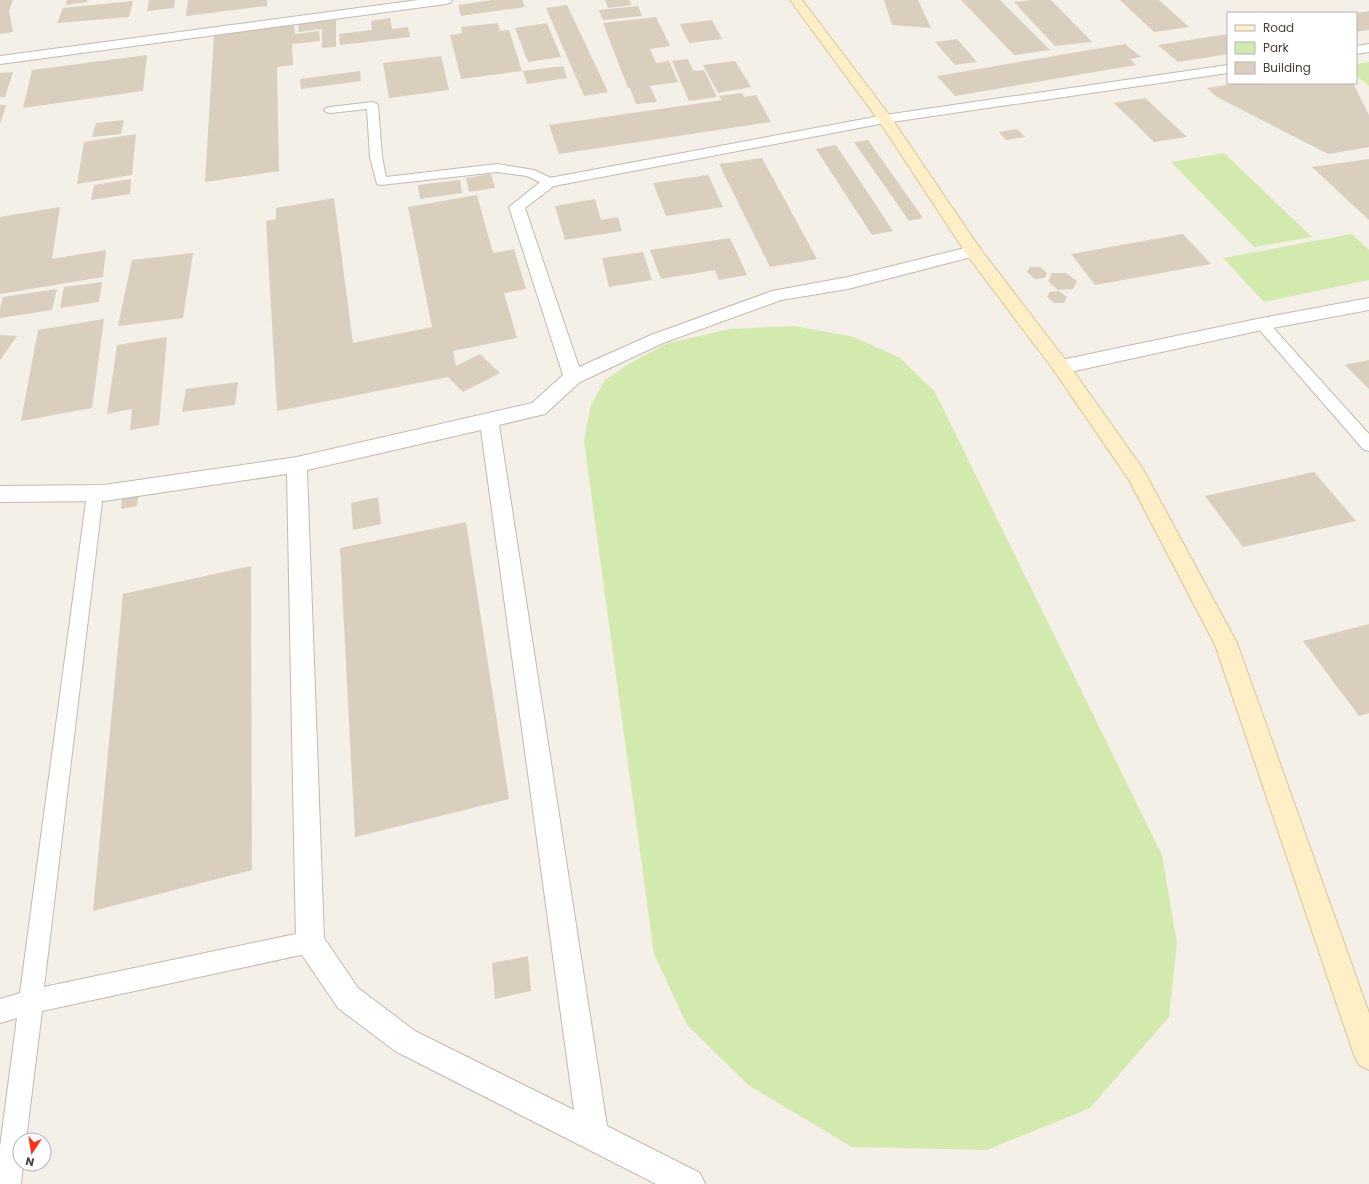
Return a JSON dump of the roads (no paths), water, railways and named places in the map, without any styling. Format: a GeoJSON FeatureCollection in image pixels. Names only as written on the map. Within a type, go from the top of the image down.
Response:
{"type":"FeatureCollection","features":[{"type":"Feature","properties":{"kind":"street"},"geometry":{"type":"LineString","coordinates":[[0,60],[446,0]]}},
{"type":"Feature","properties":{"kind":"street"},"geometry":{"type":"LineString","coordinates":[[796,0],[885,119],[973,251],[1061,367],[1136,475],[1226,643],[1369,1055]]}},
{"type":"Feature","properties":{"kind":"street"},"geometry":{"type":"LineString","coordinates":[[1357,50],[1369,48]]}},
{"type":"Feature","properties":{"kind":"street"},"geometry":{"type":"LineString","coordinates":[[573,377],[517,207],[549,182],[885,119],[1227,69]]}},
{"type":"Feature","properties":{"kind":"street"},"geometry":{"type":"LineString","coordinates":[[0,494],[95,494],[297,465],[538,409],[573,377],[657,339],[778,295],[848,283],[973,251]]}},
{"type":"Feature","properties":{"kind":"street"},"geometry":{"type":"LineString","coordinates":[[1061,367],[1262,324],[1369,304]]}},
{"type":"Feature","properties":{"kind":"street"},"geometry":{"type":"LineString","coordinates":[[488,421],[593,1136]]}},
{"type":"Feature","properties":{"kind":"street"},"geometry":{"type":"LineString","coordinates":[[297,465],[310,942],[348,998],[405,1041],[689,1184]]}},
{"type":"Feature","properties":{"kind":"lane"},"geometry":{"type":"LineString","coordinates":[[330,110],[372,105],[376,157],[381,181],[497,168],[530,173],[549,182]]}},
{"type":"Feature","properties":{"kind":"lane"},"geometry":{"type":"LineString","coordinates":[[1262,324],[1369,445]]}},
{"type":"Feature","properties":{"kind":"lane"},"geometry":{"type":"LineString","coordinates":[[8,1184],[95,494]]}},
{"type":"Feature","properties":{"kind":"lane"},"geometry":{"type":"LineString","coordinates":[[0,1011],[31,1002],[310,942]]}}]}
